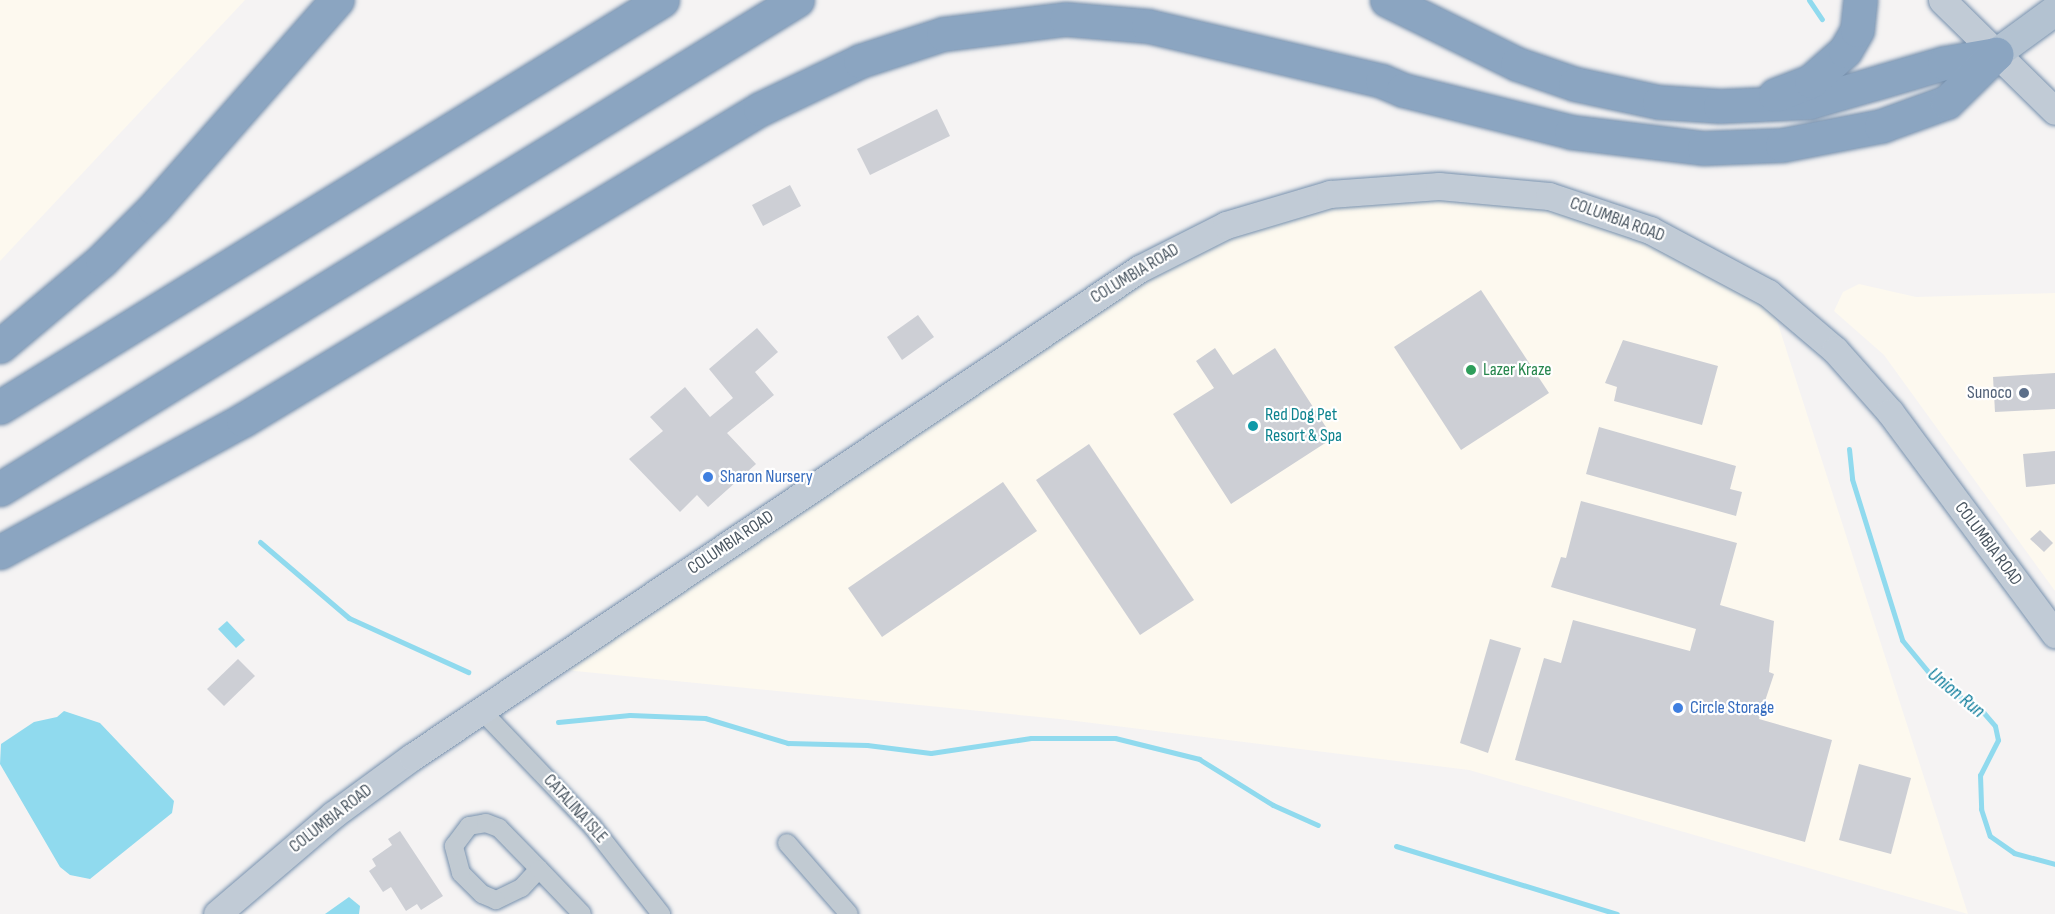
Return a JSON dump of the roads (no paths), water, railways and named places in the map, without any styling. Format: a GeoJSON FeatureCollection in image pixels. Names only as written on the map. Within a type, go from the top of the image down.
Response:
{"type":"FeatureCollection","features":[{"type":"Feature","properties":{"kind":"highway"},"geometry":{"type":"LineString","coordinates":[[0,346],[102,260],[154,208],[337,0]]}},
{"type":"Feature","properties":{"kind":"highway"},"geometry":{"type":"LineString","coordinates":[[0,407],[662,0]]}},
{"type":"Feature","properties":{"kind":"highway"},"geometry":{"type":"LineString","coordinates":[[0,489],[797,0]]}},
{"type":"Feature","properties":{"kind":"highway"},"geometry":{"type":"LineString","coordinates":[[1387,0],[1517,64],[1575,84],[1659,102],[1720,106],[1760,102],[1810,102],[1944,63],[1996,54]]}},
{"type":"Feature","properties":{"kind":"highway"},"geometry":{"type":"LineString","coordinates":[[1760,102],[1811,81],[1845,51],[1857,30],[1860,0]]}},
{"type":"Feature","properties":{"kind":"highway"},"geometry":{"type":"LineString","coordinates":[[0,552],[243,420],[760,109],[860,61],[943,34],[1066,19],[1148,26],[1382,81],[1571,132],[1704,148],[1782,145],[1881,126],[1947,102],[1996,54]]}},
{"type":"Feature","properties":{"kind":"main road"},"geometry":{"type":"LineString","coordinates":[[1996,54],[2055,11]]}},
{"type":"Feature","properties":{"kind":"street"},"geometry":{"type":"LineString","coordinates":[[1942,0],[2055,111]]}},
{"type":"Feature","properties":{"kind":"street","name":"COLUMBIA ROAD"},"geometry":{"type":"LineString","coordinates":[[217,914],[333,815],[481,710],[1147,264],[1226,225],[1271,208],[1379,188],[1449,186],[1549,196],[1650,230],[1768,293],[1835,350],[1890,412],[2055,634]]}},
{"type":"Feature","properties":{"kind":"street","name":"CATALINA ISLE"},"geometry":{"type":"LineString","coordinates":[[481,710],[592,826],[661,914]]}},
{"type":"Feature","properties":{"kind":"street"},"geometry":{"type":"LineString","coordinates":[[539,869],[521,888],[496,900],[482,894],[461,873],[454,846],[469,826],[486,824],[499,828],[539,869],[582,914]]}},
{"type":"Feature","properties":{"kind":"street"},"geometry":{"type":"LineString","coordinates":[[787,843],[849,914]]}},
{"type":"Feature","properties":{"kind":"water"},"geometry":{"type":"Polygon","coordinates":[[[227,621],[245,640],[236,648],[218,629],[227,621]]]}},
{"type":"Feature","properties":{"kind":"water"},"geometry":{"type":"Polygon","coordinates":[[[64,711],[100,723],[174,801],[172,813],[90,879],[70,875],[60,867],[0,764],[1,744],[34,722],[57,717],[64,711]]]}},
{"type":"Feature","properties":{"kind":"water"},"geometry":{"type":"Polygon","coordinates":[[[349,897],[360,906],[359,914],[325,914],[349,897]]]}},
{"type":"Feature","properties":{"kind":"waterway","name":"Union Run"},"geometry":{"type":"LineString","coordinates":[[1809,0],[1822,19]]}},
{"type":"Feature","properties":{"kind":"waterway","name":"Union Run"},"geometry":{"type":"LineString","coordinates":[[1849,449],[1852,479],[1902,640],[1935,680],[1983,712],[1995,726],[1998,740],[1980,775],[1981,809],[1990,836],[2014,853],[2055,864]]}},
{"type":"Feature","properties":{"kind":"waterway"},"geometry":{"type":"LineString","coordinates":[[260,542],[349,618],[468,672]]}},
{"type":"Feature","properties":{"kind":"waterway"},"geometry":{"type":"LineString","coordinates":[[558,722],[630,715],[705,718],[788,743],[867,745],[931,753],[1031,738],[1115,738],[1199,759],[1273,805],[1318,825]]}},
{"type":"Feature","properties":{"kind":"waterway"},"geometry":{"type":"LineString","coordinates":[[1396,846],[1617,914]]}},
{"type":"Feature","properties":{"kind":"place","name":"Lazer Kraze"},"geometry":{"type":"Point","coordinates":[1471,370]}},
{"type":"Feature","properties":{"kind":"place","name":"Sunoco"},"geometry":{"type":"Point","coordinates":[2024,393]}},
{"type":"Feature","properties":{"kind":"place","name":"Red Dog Pet Resort & Spa"},"geometry":{"type":"Point","coordinates":[1253,426]}},
{"type":"Feature","properties":{"kind":"place","name":"Sharon Nursery"},"geometry":{"type":"Point","coordinates":[708,477]}},
{"type":"Feature","properties":{"kind":"place","name":"Circle Storage"},"geometry":{"type":"Point","coordinates":[1678,708]}}]}
